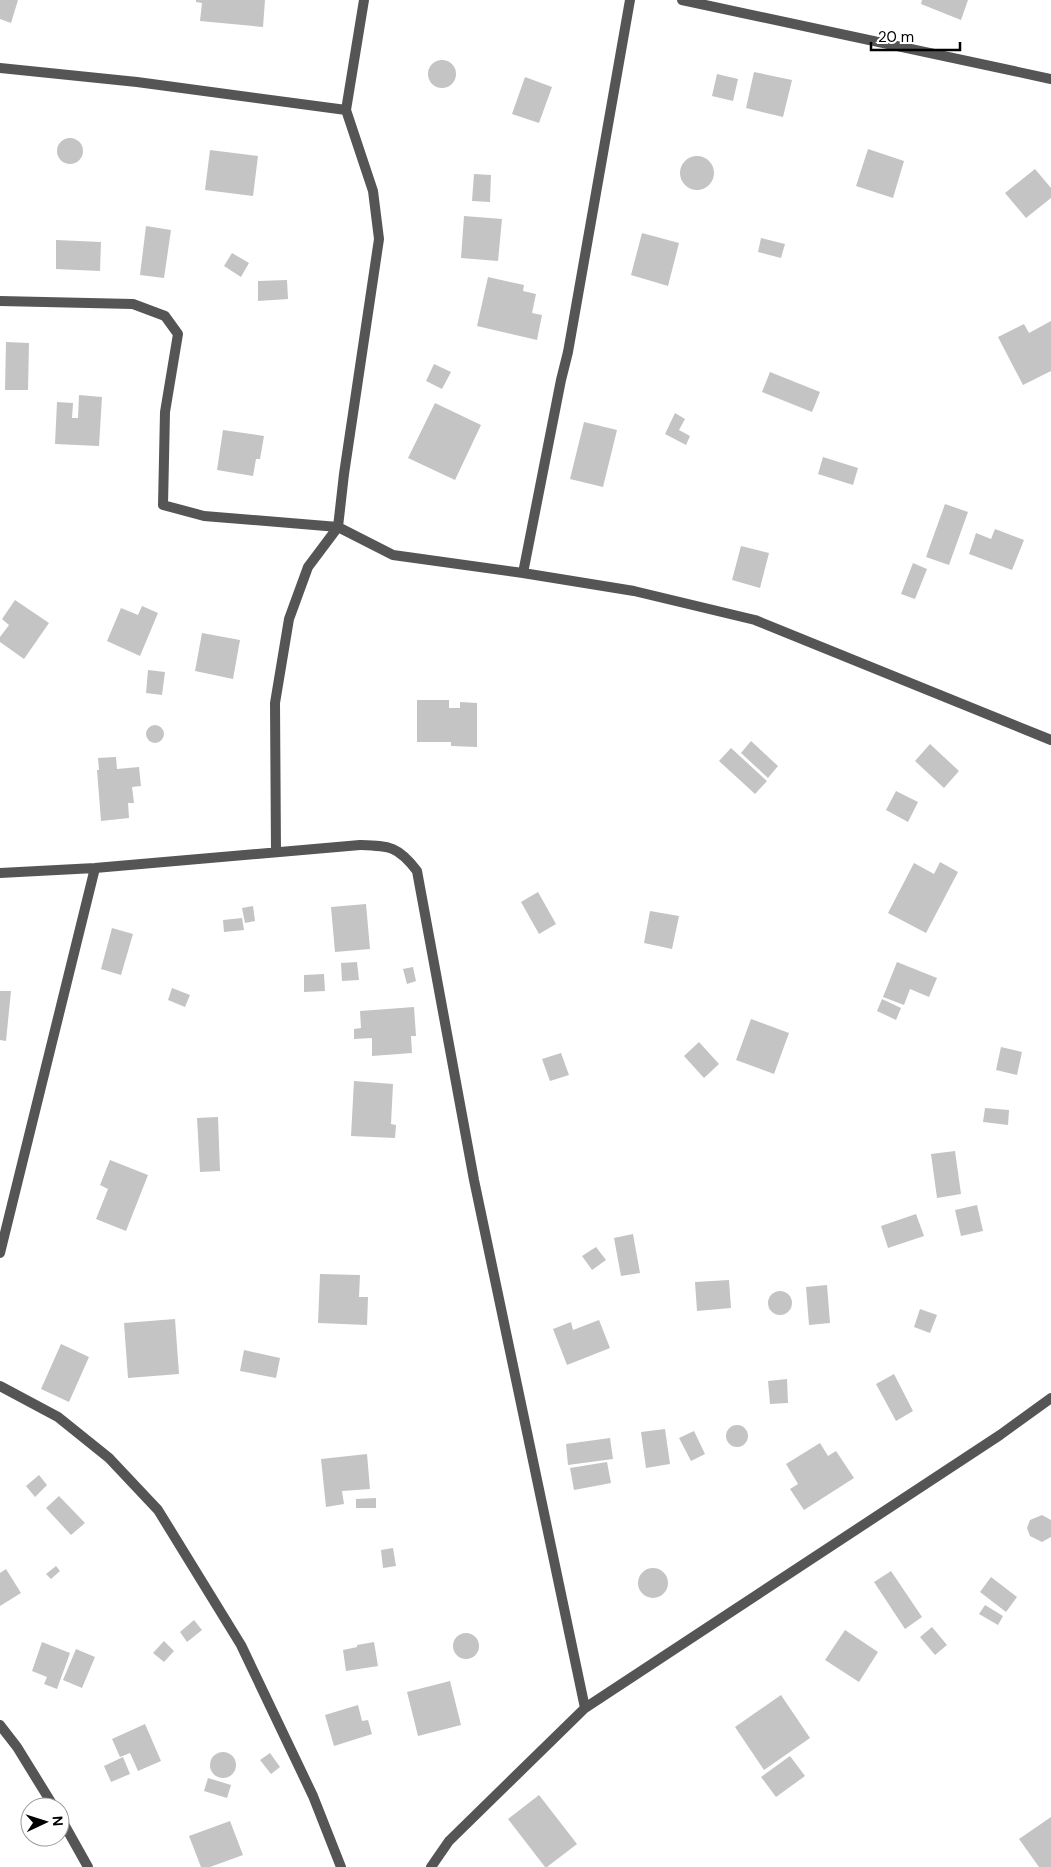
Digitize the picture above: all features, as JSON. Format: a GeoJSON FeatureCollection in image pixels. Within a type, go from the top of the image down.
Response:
{"type":"FeatureCollection","features":[{"type":"Feature","properties":{"kind":"street"},"geometry":{"type":"LineString","coordinates":[[276,852],[275,703],[289,619],[308,566],[338,527],[345,464],[379,239],[373,191],[346,110],[364,0]]}},
{"type":"Feature","properties":{"kind":"street"},"geometry":{"type":"LineString","coordinates":[[523,573],[568,352],[630,0]]}},
{"type":"Feature","properties":{"kind":"street"},"geometry":{"type":"LineString","coordinates":[[682,0],[1051,79]]}},
{"type":"Feature","properties":{"kind":"street"},"geometry":{"type":"LineString","coordinates":[[0,68],[137,82],[346,110]]}},
{"type":"Feature","properties":{"kind":"street"},"geometry":{"type":"LineString","coordinates":[[0,301],[133,304],[165,316],[178,334],[165,412],[163,505],[204,516],[338,527],[393,555],[634,591],[756,620],[1051,740]]}},
{"type":"Feature","properties":{"kind":"street"},"geometry":{"type":"LineString","coordinates":[[0,874],[95,868],[360,845],[384,846],[405,855],[416,871],[474,1180],[585,1708]]}},
{"type":"Feature","properties":{"kind":"street"},"geometry":{"type":"LineString","coordinates":[[0,1253],[95,868]]}},
{"type":"Feature","properties":{"kind":"street"},"geometry":{"type":"LineString","coordinates":[[0,1386],[58,1417],[109,1458],[158,1510],[241,1645],[313,1796],[341,1867]]}},
{"type":"Feature","properties":{"kind":"street"},"geometry":{"type":"LineString","coordinates":[[431,1867],[449,1841],[585,1708],[1000,1435],[1051,1398]]}},
{"type":"Feature","properties":{"kind":"street"},"geometry":{"type":"LineString","coordinates":[[0,1725],[17,1747],[48,1797]]}},
{"type":"Feature","properties":{"kind":"street"},"geometry":{"type":"LineString","coordinates":[[70,1835],[88,1867]]}},
{"type":"Feature","properties":{"kind":"building"},"geometry":{"type":"Polygon","coordinates":[[[0,0],[18,0],[11,23],[0,19],[0,0]]]}},
{"type":"Feature","properties":{"kind":"building"},"geometry":{"type":"Polygon","coordinates":[[[196,0],[265,0],[263,27],[200,21],[202,3],[196,2],[196,0]]]}},
{"type":"Feature","properties":{"kind":"building"},"geometry":{"type":"Polygon","coordinates":[[[922,0],[968,0],[961,20],[921,4],[922,0]]]}},
{"type":"Feature","properties":{"kind":"building"},"geometry":{"type":"Polygon","coordinates":[[[442,60],[452,64],[456,74],[452,84],[442,88],[432,84],[428,74],[432,64],[442,60]]]}},
{"type":"Feature","properties":{"kind":"building"},"geometry":{"type":"Polygon","coordinates":[[[754,72],[792,80],[783,117],[746,108],[754,72]]]}},
{"type":"Feature","properties":{"kind":"building"},"geometry":{"type":"Polygon","coordinates":[[[717,74],[738,79],[733,101],[712,96],[717,74]]]}},
{"type":"Feature","properties":{"kind":"building"},"geometry":{"type":"Polygon","coordinates":[[[525,77],[552,87],[539,123],[512,114],[525,77]]]}},
{"type":"Feature","properties":{"kind":"building"},"geometry":{"type":"Polygon","coordinates":[[[70,138],[79,142],[83,151],[79,160],[70,164],[61,160],[57,151],[61,142],[70,138]]]}},
{"type":"Feature","properties":{"kind":"building"},"geometry":{"type":"Polygon","coordinates":[[[868,149],[904,161],[893,198],[856,186],[868,149]]]}},
{"type":"Feature","properties":{"kind":"building"},"geometry":{"type":"Polygon","coordinates":[[[210,150],[258,156],[253,196],[205,190],[210,150]]]}},
{"type":"Feature","properties":{"kind":"building"},"geometry":{"type":"Polygon","coordinates":[[[697,156],[709,161],[714,173],[709,185],[697,190],[685,185],[680,173],[685,161],[697,156]]]}},
{"type":"Feature","properties":{"kind":"building"},"geometry":{"type":"Polygon","coordinates":[[[1035,169],[1051,188],[1051,198],[1026,218],[1005,193],[1035,169]]]}},
{"type":"Feature","properties":{"kind":"building"},"geometry":{"type":"Polygon","coordinates":[[[474,174],[491,175],[490,202],[472,201],[474,174]]]}},
{"type":"Feature","properties":{"kind":"building"},"geometry":{"type":"Polygon","coordinates":[[[464,216],[502,219],[498,261],[461,258],[464,216]]]}},
{"type":"Feature","properties":{"kind":"building"},"geometry":{"type":"Polygon","coordinates":[[[146,226],[171,230],[164,278],[140,275],[146,226]]]}},
{"type":"Feature","properties":{"kind":"building"},"geometry":{"type":"Polygon","coordinates":[[[642,233],[679,243],[668,286],[631,275],[642,233]]]}},
{"type":"Feature","properties":{"kind":"building"},"geometry":{"type":"Polygon","coordinates":[[[761,238],[785,244],[781,258],[758,252],[761,238]]]}},
{"type":"Feature","properties":{"kind":"building"},"geometry":{"type":"Polygon","coordinates":[[[56,240],[101,242],[100,271],[56,269],[56,240]]]}},
{"type":"Feature","properties":{"kind":"building"},"geometry":{"type":"Polygon","coordinates":[[[232,253],[249,263],[241,277],[224,266],[232,253]]]}},
{"type":"Feature","properties":{"kind":"building"},"geometry":{"type":"Polygon","coordinates":[[[488,277],[524,285],[523,291],[536,294],[532,313],[542,315],[537,340],[477,326],[488,277]]]}},
{"type":"Feature","properties":{"kind":"building"},"geometry":{"type":"Polygon","coordinates":[[[287,280],[288,299],[258,301],[258,281],[287,280]]]}},
{"type":"Feature","properties":{"kind":"building"},"geometry":{"type":"Polygon","coordinates":[[[1051,321],[1051,371],[1023,385],[998,337],[1024,324],[1029,333],[1051,321]]]}},
{"type":"Feature","properties":{"kind":"building"},"geometry":{"type":"Polygon","coordinates":[[[6,342],[29,343],[28,390],[5,390],[6,342]]]}},
{"type":"Feature","properties":{"kind":"building"},"geometry":{"type":"Polygon","coordinates":[[[434,364],[451,372],[442,389],[426,381],[434,364]]]}},
{"type":"Feature","properties":{"kind":"building"},"geometry":{"type":"Polygon","coordinates":[[[770,372],[820,392],[812,412],[762,392],[770,372]]]}},
{"type":"Feature","properties":{"kind":"building"},"geometry":{"type":"Polygon","coordinates":[[[79,395],[102,397],[99,446],[55,444],[57,402],[73,403],[72,418],[78,418],[79,395]]]}},
{"type":"Feature","properties":{"kind":"building"},"geometry":{"type":"Polygon","coordinates":[[[435,403],[481,425],[455,480],[408,458],[435,403]]]}},
{"type":"Feature","properties":{"kind":"building"},"geometry":{"type":"Polygon","coordinates":[[[675,413],[685,419],[679,430],[690,436],[686,445],[665,434],[675,413]]]}},
{"type":"Feature","properties":{"kind":"building"},"geometry":{"type":"Polygon","coordinates":[[[584,422],[617,430],[603,487],[570,479],[584,422]]]}},
{"type":"Feature","properties":{"kind":"building"},"geometry":{"type":"Polygon","coordinates":[[[223,430],[264,436],[260,459],[256,459],[253,476],[217,470],[223,430]]]}},
{"type":"Feature","properties":{"kind":"building"},"geometry":{"type":"Polygon","coordinates":[[[823,457],[858,468],[853,485],[818,474],[823,457]]]}},
{"type":"Feature","properties":{"kind":"building"},"geometry":{"type":"Polygon","coordinates":[[[945,504],[968,512],[949,565],[926,557],[945,504]]]}},
{"type":"Feature","properties":{"kind":"building"},"geometry":{"type":"Polygon","coordinates":[[[995,529],[1024,540],[1012,570],[969,554],[976,533],[991,539],[995,529]]]}},
{"type":"Feature","properties":{"kind":"building"},"geometry":{"type":"Polygon","coordinates":[[[741,546],[769,553],[760,588],[732,580],[741,546]]]}},
{"type":"Feature","properties":{"kind":"building"},"geometry":{"type":"Polygon","coordinates":[[[913,563],[927,569],[915,599],[901,594],[913,563]]]}},
{"type":"Feature","properties":{"kind":"building"},"geometry":{"type":"Polygon","coordinates":[[[15,600],[49,623],[24,659],[0,642],[0,637],[9,625],[2,619],[15,600]]]}},
{"type":"Feature","properties":{"kind":"building"},"geometry":{"type":"Polygon","coordinates":[[[142,606],[158,613],[140,656],[107,641],[121,608],[138,615],[142,606]]]}},
{"type":"Feature","properties":{"kind":"building"},"geometry":{"type":"Polygon","coordinates":[[[202,633],[240,640],[233,679],[195,671],[202,633]]]}},
{"type":"Feature","properties":{"kind":"building"},"geometry":{"type":"Polygon","coordinates":[[[148,670],[165,672],[162,695],[146,693],[148,670]]]}},
{"type":"Feature","properties":{"kind":"building"},"geometry":{"type":"Polygon","coordinates":[[[417,700],[449,700],[449,708],[460,708],[460,702],[477,703],[477,747],[451,746],[451,742],[417,742],[417,700]]]}},
{"type":"Feature","properties":{"kind":"building"},"geometry":{"type":"Polygon","coordinates":[[[155,725],[163,730],[164,734],[159,742],[155,743],[147,738],[146,734],[151,726],[155,725]]]}},
{"type":"Feature","properties":{"kind":"building"},"geometry":{"type":"Polygon","coordinates":[[[751,741],[778,766],[768,778],[741,753],[751,741]]]}},
{"type":"Feature","properties":{"kind":"building"},"geometry":{"type":"Polygon","coordinates":[[[930,744],[959,771],[944,788],[915,761],[930,744]]]}},
{"type":"Feature","properties":{"kind":"building"},"geometry":{"type":"Polygon","coordinates":[[[731,748],[767,781],[755,794],[719,761],[731,748]]]}},
{"type":"Feature","properties":{"kind":"building"},"geometry":{"type":"Polygon","coordinates":[[[116,757],[117,769],[139,767],[141,786],[132,787],[134,803],[128,803],[129,818],[101,821],[97,770],[99,770],[98,758],[116,757]]]}},
{"type":"Feature","properties":{"kind":"building"},"geometry":{"type":"Polygon","coordinates":[[[896,791],[918,802],[908,822],[886,810],[896,791]]]}},
{"type":"Feature","properties":{"kind":"building"},"geometry":{"type":"Polygon","coordinates":[[[940,862],[958,872],[926,933],[888,913],[914,863],[934,874],[940,862]]]}},
{"type":"Feature","properties":{"kind":"building"},"geometry":{"type":"Polygon","coordinates":[[[538,892],[556,924],[539,934],[521,902],[538,892]]]}},
{"type":"Feature","properties":{"kind":"building"},"geometry":{"type":"Polygon","coordinates":[[[366,904],[370,949],[335,952],[331,907],[366,904]]]}},
{"type":"Feature","properties":{"kind":"building"},"geometry":{"type":"Polygon","coordinates":[[[253,906],[255,921],[245,923],[242,908],[253,906]]]}},
{"type":"Feature","properties":{"kind":"building"},"geometry":{"type":"Polygon","coordinates":[[[650,911],[679,916],[672,949],[644,943],[650,911]]]}},
{"type":"Feature","properties":{"kind":"building"},"geometry":{"type":"Polygon","coordinates":[[[242,918],[244,930],[224,932],[223,920],[242,918]]]}},
{"type":"Feature","properties":{"kind":"building"},"geometry":{"type":"Polygon","coordinates":[[[112,928],[133,934],[121,975],[101,969],[112,928]]]}},
{"type":"Feature","properties":{"kind":"building"},"geometry":{"type":"Polygon","coordinates":[[[357,962],[359,980],[342,981],[341,963],[357,962]]]}},
{"type":"Feature","properties":{"kind":"building"},"geometry":{"type":"Polygon","coordinates":[[[897,962],[937,978],[929,997],[910,989],[904,1005],[883,997],[897,962]]]}},
{"type":"Feature","properties":{"kind":"building"},"geometry":{"type":"Polygon","coordinates":[[[413,967],[416,981],[407,984],[403,969],[413,967]]]}},
{"type":"Feature","properties":{"kind":"building"},"geometry":{"type":"Polygon","coordinates":[[[324,974],[325,991],[304,992],[304,975],[324,974]]]}},
{"type":"Feature","properties":{"kind":"building"},"geometry":{"type":"Polygon","coordinates":[[[172,988],[190,995],[185,1007],[168,1000],[172,988]]]}},
{"type":"Feature","properties":{"kind":"building"},"geometry":{"type":"Polygon","coordinates":[[[0,991],[11,991],[6,1041],[0,1040],[0,991]]]}},
{"type":"Feature","properties":{"kind":"building"},"geometry":{"type":"Polygon","coordinates":[[[882,999],[901,1008],[896,1020],[877,1011],[882,999]]]}},
{"type":"Feature","properties":{"kind":"building"},"geometry":{"type":"Polygon","coordinates":[[[414,1007],[416,1036],[411,1036],[412,1053],[372,1056],[372,1038],[354,1039],[354,1029],[361,1028],[360,1011],[414,1007]]]}},
{"type":"Feature","properties":{"kind":"building"},"geometry":{"type":"Polygon","coordinates":[[[751,1019],[789,1033],[774,1074],[736,1060],[751,1019]]]}},
{"type":"Feature","properties":{"kind":"building"},"geometry":{"type":"Polygon","coordinates":[[[699,1042],[719,1064],[704,1078],[684,1056],[699,1042]]]}},
{"type":"Feature","properties":{"kind":"building"},"geometry":{"type":"Polygon","coordinates":[[[1001,1047],[1022,1052],[1017,1075],[996,1070],[1001,1047]]]}},
{"type":"Feature","properties":{"kind":"building"},"geometry":{"type":"Polygon","coordinates":[[[561,1053],[569,1075],[550,1081],[542,1059],[561,1053]]]}},
{"type":"Feature","properties":{"kind":"building"},"geometry":{"type":"Polygon","coordinates":[[[354,1081],[393,1084],[391,1124],[396,1125],[395,1138],[351,1136],[354,1081]]]}},
{"type":"Feature","properties":{"kind":"building"},"geometry":{"type":"Polygon","coordinates":[[[985,1108],[1009,1110],[1008,1125],[983,1122],[985,1108]]]}},
{"type":"Feature","properties":{"kind":"building"},"geometry":{"type":"Polygon","coordinates":[[[218,1117],[220,1171],[200,1172],[197,1118],[218,1117]]]}},
{"type":"Feature","properties":{"kind":"building"},"geometry":{"type":"Polygon","coordinates":[[[955,1151],[961,1194],[937,1198],[931,1154],[955,1151]]]}},
{"type":"Feature","properties":{"kind":"building"},"geometry":{"type":"Polygon","coordinates":[[[110,1160],[148,1175],[126,1231],[96,1219],[108,1189],[100,1185],[110,1160]]]}},
{"type":"Feature","properties":{"kind":"building"},"geometry":{"type":"Polygon","coordinates":[[[977,1205],[983,1231],[961,1236],[955,1210],[977,1205]]]}},
{"type":"Feature","properties":{"kind":"building"},"geometry":{"type":"Polygon","coordinates":[[[916,1214],[924,1236],[888,1248],[881,1226],[916,1214]]]}},
{"type":"Feature","properties":{"kind":"building"},"geometry":{"type":"Polygon","coordinates":[[[633,1234],[640,1273],[621,1276],[614,1238],[633,1234]]]}},
{"type":"Feature","properties":{"kind":"building"},"geometry":{"type":"Polygon","coordinates":[[[596,1247],[606,1260],[592,1270],[582,1256],[596,1247]]]}},
{"type":"Feature","properties":{"kind":"building"},"geometry":{"type":"Polygon","coordinates":[[[320,1274],[360,1275],[359,1297],[368,1297],[367,1325],[318,1323],[320,1274]]]}},
{"type":"Feature","properties":{"kind":"building"},"geometry":{"type":"Polygon","coordinates":[[[729,1280],[731,1308],[697,1311],[695,1282],[729,1280]]]}},
{"type":"Feature","properties":{"kind":"building"},"geometry":{"type":"Polygon","coordinates":[[[827,1285],[830,1323],[809,1325],[806,1287],[827,1285]]]}},
{"type":"Feature","properties":{"kind":"building"},"geometry":{"type":"Polygon","coordinates":[[[780,1291],[789,1294],[792,1303],[789,1312],[780,1315],[771,1312],[768,1303],[771,1294],[780,1291]]]}},
{"type":"Feature","properties":{"kind":"building"},"geometry":{"type":"Polygon","coordinates":[[[920,1309],[937,1315],[930,1333],[914,1327],[920,1309]]]}},
{"type":"Feature","properties":{"kind":"building"},"geometry":{"type":"Polygon","coordinates":[[[175,1319],[179,1374],[128,1378],[124,1323],[175,1319]]]}},
{"type":"Feature","properties":{"kind":"building"},"geometry":{"type":"Polygon","coordinates":[[[599,1320],[610,1348],[567,1365],[553,1329],[571,1322],[573,1330],[599,1320]]]}},
{"type":"Feature","properties":{"kind":"building"},"geometry":{"type":"Polygon","coordinates":[[[61,1344],[89,1357],[69,1402],[41,1389],[61,1344]]]}},
{"type":"Feature","properties":{"kind":"building"},"geometry":{"type":"Polygon","coordinates":[[[244,1350],[280,1358],[276,1378],[240,1371],[244,1350]]]}},
{"type":"Feature","properties":{"kind":"building"},"geometry":{"type":"Polygon","coordinates":[[[894,1374],[913,1411],[896,1421],[876,1384],[894,1374]]]}},
{"type":"Feature","properties":{"kind":"building"},"geometry":{"type":"Polygon","coordinates":[[[787,1379],[788,1403],[770,1404],[768,1381],[787,1379]]]}},
{"type":"Feature","properties":{"kind":"building"},"geometry":{"type":"Polygon","coordinates":[[[737,1425],[745,1428],[748,1436],[745,1444],[737,1447],[729,1444],[726,1436],[729,1428],[737,1425]]]}},
{"type":"Feature","properties":{"kind":"building"},"geometry":{"type":"Polygon","coordinates":[[[665,1429],[670,1464],[646,1468],[641,1432],[665,1429]]]}},
{"type":"Feature","properties":{"kind":"building"},"geometry":{"type":"Polygon","coordinates":[[[694,1431],[705,1454],[691,1461],[679,1438],[694,1431]]]}},
{"type":"Feature","properties":{"kind":"building"},"geometry":{"type":"Polygon","coordinates":[[[610,1438],[613,1459],[568,1465],[566,1444],[610,1438]]]}},
{"type":"Feature","properties":{"kind":"building"},"geometry":{"type":"Polygon","coordinates":[[[820,1443],[828,1456],[836,1451],[854,1478],[804,1510],[790,1489],[798,1484],[786,1464],[820,1443]]]}},
{"type":"Feature","properties":{"kind":"building"},"geometry":{"type":"Polygon","coordinates":[[[367,1454],[370,1489],[342,1491],[344,1504],[326,1507],[321,1459],[367,1454]]]}},
{"type":"Feature","properties":{"kind":"building"},"geometry":{"type":"Polygon","coordinates":[[[607,1462],[611,1483],[574,1490],[570,1468],[607,1462]]]}},
{"type":"Feature","properties":{"kind":"building"},"geometry":{"type":"Polygon","coordinates":[[[39,1475],[47,1485],[35,1497],[26,1486],[39,1475]]]}},
{"type":"Feature","properties":{"kind":"building"},"geometry":{"type":"Polygon","coordinates":[[[59,1496],[85,1523],[71,1535],[46,1508],[59,1496]]]}},
{"type":"Feature","properties":{"kind":"building"},"geometry":{"type":"Polygon","coordinates":[[[376,1498],[376,1508],[356,1508],[356,1499],[376,1498]]]}},
{"type":"Feature","properties":{"kind":"building"},"geometry":{"type":"Polygon","coordinates":[[[1042,1515],[1051,1520],[1051,1537],[1042,1542],[1030,1536],[1027,1528],[1030,1520],[1042,1515]]]}},
{"type":"Feature","properties":{"kind":"building"},"geometry":{"type":"Polygon","coordinates":[[[393,1548],[396,1566],[383,1568],[381,1550],[393,1548]]]}},
{"type":"Feature","properties":{"kind":"building"},"geometry":{"type":"Polygon","coordinates":[[[56,1566],[60,1571],[51,1579],[46,1574],[56,1566]]]}},
{"type":"Feature","properties":{"kind":"building"},"geometry":{"type":"Polygon","coordinates":[[[653,1568],[664,1572],[668,1583],[664,1594],[653,1598],[642,1594],[638,1583],[642,1572],[653,1568]]]}},
{"type":"Feature","properties":{"kind":"building"},"geometry":{"type":"Polygon","coordinates":[[[6,1569],[21,1593],[0,1606],[0,1573],[6,1569]]]}},
{"type":"Feature","properties":{"kind":"building"},"geometry":{"type":"Polygon","coordinates":[[[891,1571],[922,1617],[905,1629],[874,1582],[891,1571]]]}},
{"type":"Feature","properties":{"kind":"building"},"geometry":{"type":"Polygon","coordinates":[[[991,1577],[1017,1597],[1006,1612],[980,1592],[991,1577]]]}},
{"type":"Feature","properties":{"kind":"building"},"geometry":{"type":"Polygon","coordinates":[[[985,1605],[1003,1616],[998,1625],[979,1614],[985,1605]]]}},
{"type":"Feature","properties":{"kind":"building"},"geometry":{"type":"Polygon","coordinates":[[[194,1620],[202,1630],[187,1642],[180,1632],[194,1620]]]}},
{"type":"Feature","properties":{"kind":"building"},"geometry":{"type":"Polygon","coordinates":[[[932,1627],[947,1645],[935,1655],[920,1637],[932,1627]]]}},
{"type":"Feature","properties":{"kind":"building"},"geometry":{"type":"Polygon","coordinates":[[[845,1630],[878,1652],[859,1682],[825,1660],[845,1630]]]}},
{"type":"Feature","properties":{"kind":"building"},"geometry":{"type":"Polygon","coordinates":[[[466,1633],[475,1637],[479,1646],[475,1655],[466,1659],[457,1655],[453,1646],[457,1637],[466,1633]]]}},
{"type":"Feature","properties":{"kind":"building"},"geometry":{"type":"Polygon","coordinates":[[[164,1641],[174,1651],[164,1662],[153,1653],[164,1641]]]}},
{"type":"Feature","properties":{"kind":"building"},"geometry":{"type":"Polygon","coordinates":[[[42,1642],[70,1653],[57,1689],[44,1684],[47,1677],[32,1671],[42,1642]]]}},
{"type":"Feature","properties":{"kind":"building"},"geometry":{"type":"Polygon","coordinates":[[[374,1642],[378,1666],[346,1671],[343,1650],[374,1642]]]}},
{"type":"Feature","properties":{"kind":"building"},"geometry":{"type":"Polygon","coordinates":[[[76,1649],[95,1657],[82,1688],[63,1680],[76,1649]]]}},
{"type":"Feature","properties":{"kind":"building"},"geometry":{"type":"Polygon","coordinates":[[[450,1681],[461,1725],[418,1736],[407,1692],[450,1681]]]}},
{"type":"Feature","properties":{"kind":"building"},"geometry":{"type":"Polygon","coordinates":[[[781,1695],[810,1738],[764,1770],[735,1727],[781,1695]]]}},
{"type":"Feature","properties":{"kind":"building"},"geometry":{"type":"Polygon","coordinates":[[[358,1705],[362,1721],[368,1720],[372,1734],[334,1746],[325,1715],[358,1705]]]}},
{"type":"Feature","properties":{"kind":"building"},"geometry":{"type":"Polygon","coordinates":[[[145,1724],[161,1761],[138,1771],[130,1753],[120,1757],[112,1739],[145,1724]]]}},
{"type":"Feature","properties":{"kind":"building"},"geometry":{"type":"Polygon","coordinates":[[[223,1752],[233,1755],[236,1765],[233,1775],[223,1778],[213,1775],[210,1765],[213,1755],[223,1752]]]}},
{"type":"Feature","properties":{"kind":"building"},"geometry":{"type":"Polygon","coordinates":[[[270,1753],[280,1767],[271,1774],[260,1760],[270,1753]]]}},
{"type":"Feature","properties":{"kind":"building"},"geometry":{"type":"Polygon","coordinates":[[[790,1756],[805,1776],[776,1797],[761,1777],[790,1756]]]}},
{"type":"Feature","properties":{"kind":"building"},"geometry":{"type":"Polygon","coordinates":[[[123,1757],[130,1774],[111,1782],[104,1766],[123,1757]]]}},
{"type":"Feature","properties":{"kind":"building"},"geometry":{"type":"Polygon","coordinates":[[[208,1778],[231,1785],[227,1798],[204,1791],[208,1778]]]}},
{"type":"Feature","properties":{"kind":"building"},"geometry":{"type":"Polygon","coordinates":[[[539,1795],[577,1844],[547,1867],[545,1867],[508,1819],[539,1795]]]}},
{"type":"Feature","properties":{"kind":"building"},"geometry":{"type":"Polygon","coordinates":[[[1051,1817],[1051,1867],[1039,1867],[1019,1839],[1051,1817]]]}},
{"type":"Feature","properties":{"kind":"building"},"geometry":{"type":"Polygon","coordinates":[[[230,1821],[243,1855],[210,1867],[201,1867],[189,1836],[230,1821]]]}}]}
